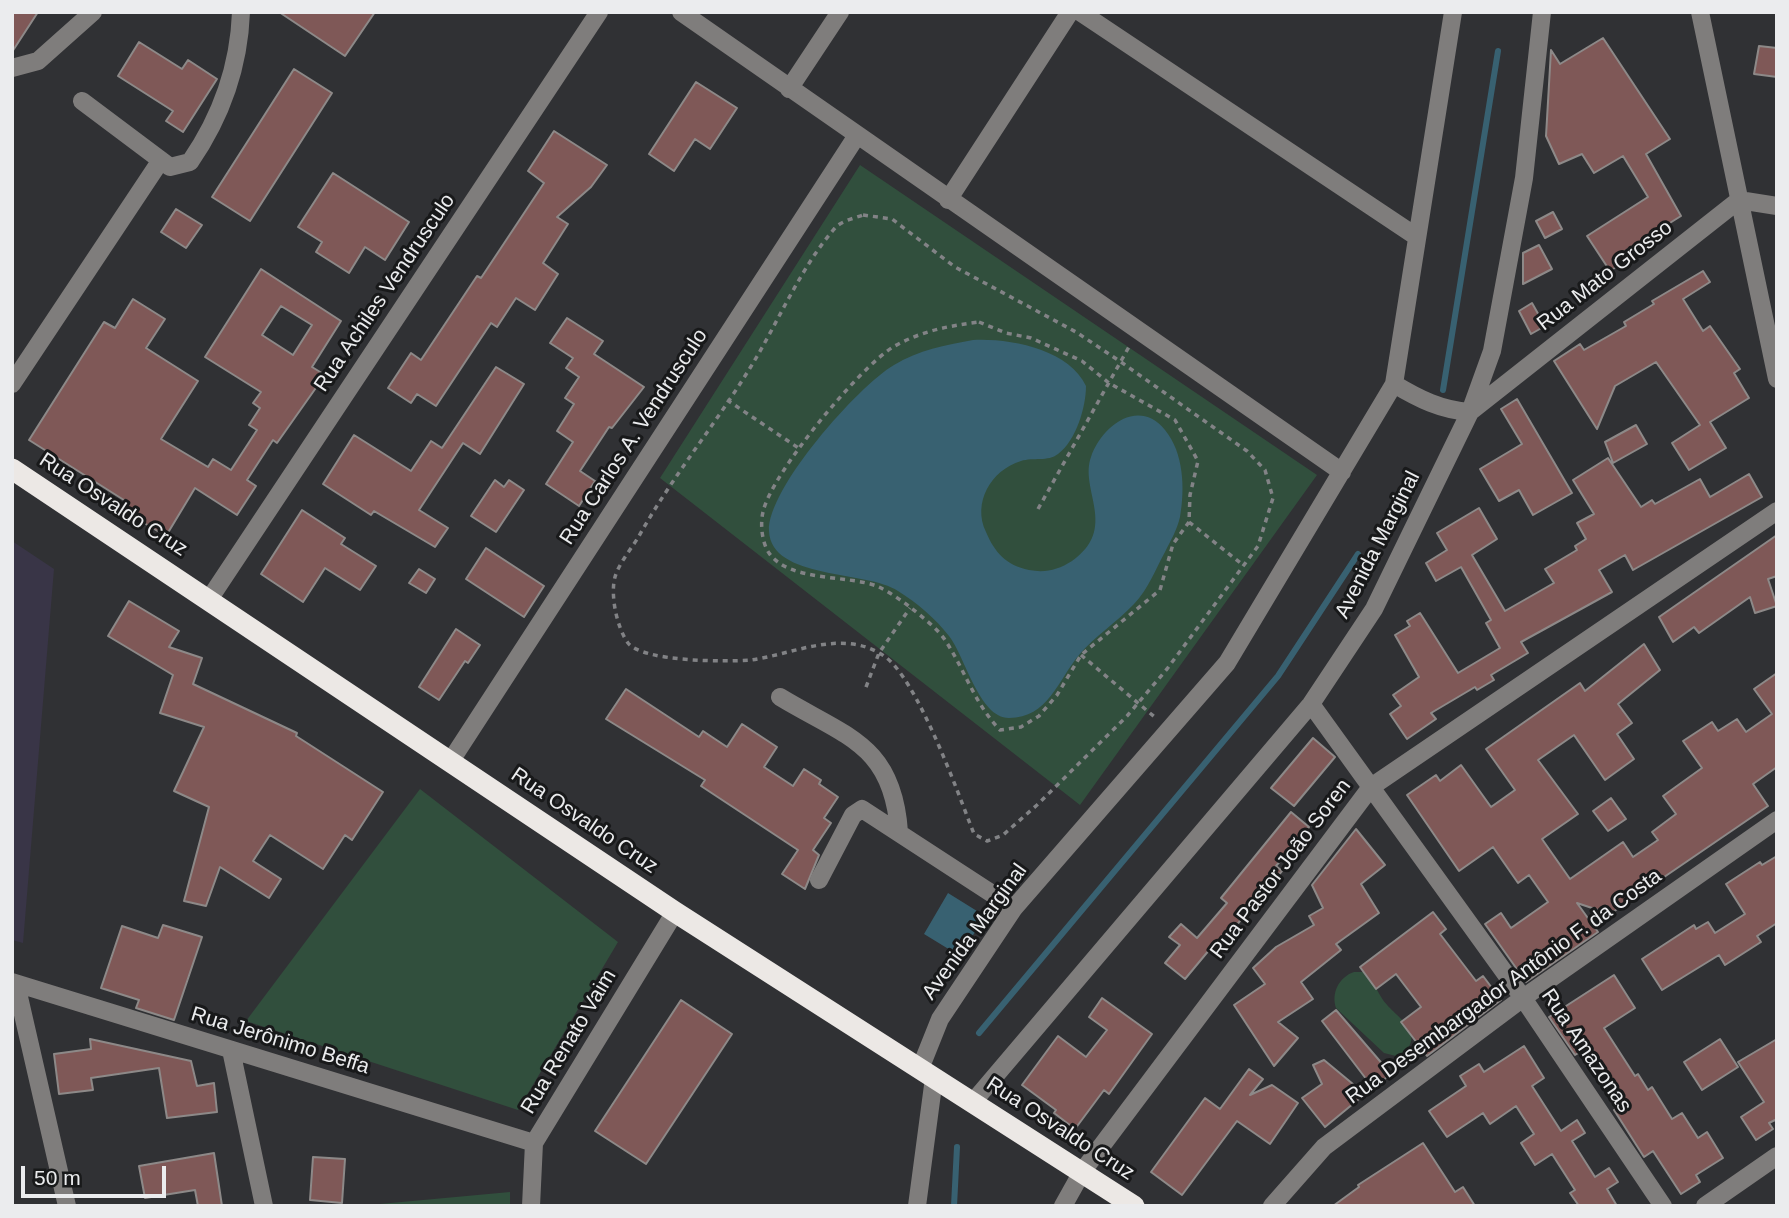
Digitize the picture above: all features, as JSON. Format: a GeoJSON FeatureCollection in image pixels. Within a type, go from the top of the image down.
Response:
{"type":"FeatureCollection","features":[{"type":"Feature","properties":{"kind":"highway","name":"Rua Osvaldo Cruz"},"geometry":{"type":"LineString","coordinates":[[12,469],[209,598],[675,912],[1135,1206]]}},
{"type":"Feature","properties":{"kind":"street"},"geometry":{"type":"LineString","coordinates":[[12,68],[38,61],[93,12]]}},
{"type":"Feature","properties":{"kind":"street"},"geometry":{"type":"LineString","coordinates":[[82,101],[170,167],[190,162],[208,135],[229,88],[241,12]]}},
{"type":"Feature","properties":{"kind":"street","name":"Rua Achiles Vendrusculo"},"geometry":{"type":"LineString","coordinates":[[209,598],[599,12]]}},
{"type":"Feature","properties":{"kind":"street"},"geometry":{"type":"LineString","coordinates":[[681,12],[856,137],[1342,472]]}},
{"type":"Feature","properties":{"kind":"street"},"geometry":{"type":"LineString","coordinates":[[789,89],[840,12]]}},
{"type":"Feature","properties":{"kind":"street"},"geometry":{"type":"LineString","coordinates":[[948,200],[1070,12]]}},
{"type":"Feature","properties":{"kind":"street"},"geometry":{"type":"LineString","coordinates":[[1080,12],[1417,236]]}},
{"type":"Feature","properties":{"kind":"street","name":"Avenida Marginal"},"geometry":{"type":"LineString","coordinates":[[927,1073],[940,1019],[1014,908],[1227,663],[1394,384],[1453,12]]}},
{"type":"Feature","properties":{"kind":"street","name":"Avenida Marginal"},"geometry":{"type":"LineString","coordinates":[[973,1102],[1311,704],[1374,609],[1470,412],[1492,351],[1524,178],[1542,12]]}},
{"type":"Feature","properties":{"kind":"street"},"geometry":{"type":"LineString","coordinates":[[1700,12],[1777,379]]}},
{"type":"Feature","properties":{"kind":"street","name":"Rua Carlos A. Vendrusculo"},"geometry":{"type":"LineString","coordinates":[[450,762],[856,137]]}},
{"type":"Feature","properties":{"kind":"street"},"geometry":{"type":"LineString","coordinates":[[12,384],[161,160]]}},
{"type":"Feature","properties":{"kind":"street"},"geometry":{"type":"LineString","coordinates":[[1739,200],[1777,206]]}},
{"type":"Feature","properties":{"kind":"street","name":"Rua Mato Grosso"},"geometry":{"type":"LineString","coordinates":[[1470,412],[1739,200]]}},
{"type":"Feature","properties":{"kind":"street"},"geometry":{"type":"LineString","coordinates":[[1394,384],[1422,401],[1449,411],[1470,412]]}},
{"type":"Feature","properties":{"kind":"street","name":"Rua Pastor João Soren"},"geometry":{"type":"LineString","coordinates":[[1063,1206],[1082,1172],[1371,787],[1777,511]]}},
{"type":"Feature","properties":{"kind":"street"},"geometry":{"type":"LineString","coordinates":[[779,697],[871,752],[878,759],[897,807],[899,832]]}},
{"type":"Feature","properties":{"kind":"street","name":"Rua Amazonas"},"geometry":{"type":"LineString","coordinates":[[1311,704],[1523,998],[1663,1206]]}},
{"type":"Feature","properties":{"kind":"street"},"geometry":{"type":"LineString","coordinates":[[819,880],[857,811],[868,811],[1014,908]]}},
{"type":"Feature","properties":{"kind":"street","name":"Rua Desembargador Antônio F. da Costa"},"geometry":{"type":"LineString","coordinates":[[1272,1206],[1324,1147],[1523,998],[1777,820]]}},
{"type":"Feature","properties":{"kind":"street","name":"Rua Renato Vaim"},"geometry":{"type":"LineString","coordinates":[[531,1206],[534,1143],[675,912]]}},
{"type":"Feature","properties":{"kind":"street"},"geometry":{"type":"LineString","coordinates":[[14,983],[67,1206]]}},
{"type":"Feature","properties":{"kind":"street","name":"Rua Jerônimo Beffa"},"geometry":{"type":"LineString","coordinates":[[14,983],[534,1143]]}},
{"type":"Feature","properties":{"kind":"street"},"geometry":{"type":"LineString","coordinates":[[230,1050],[264,1206]]}},
{"type":"Feature","properties":{"kind":"street"},"geometry":{"type":"LineString","coordinates":[[917,1206],[927,1073]]}},
{"type":"Feature","properties":{"kind":"street"},"geometry":{"type":"LineString","coordinates":[[1705,1206],[1777,1156]]}},
{"type":"Feature","properties":{"kind":"path"},"geometry":{"type":"LineString","coordinates":[[863,215],[892,219],[955,267],[1076,332],[1247,451],[1265,470],[1273,498],[1258,546],[1167,669],[1137,704],[1037,805],[1003,835],[987,841],[974,834],[943,759],[901,673],[879,653],[857,644],[815,645],[751,660],[690,660],[638,652],[627,642],[614,602],[615,576],[662,496],[727,400],[837,226],[863,215]]}},
{"type":"Feature","properties":{"kind":"path"},"geometry":{"type":"LineString","coordinates":[[979,322],[1006,333],[1031,338],[1082,361],[1109,383],[1175,420],[1198,461],[1190,495],[1189,522],[1173,544],[1160,590],[1081,655],[1057,695],[1039,716],[1021,727],[1000,730],[983,713],[944,638],[910,607],[878,587],[785,567],[770,555],[763,541],[763,512],[779,479],[800,449],[846,388],[870,363],[918,335],[947,326],[979,322]]}},
{"type":"Feature","properties":{"kind":"path"},"geometry":{"type":"LineString","coordinates":[[1038,509],[1138,331]]}},
{"type":"Feature","properties":{"kind":"path"},"geometry":{"type":"LineString","coordinates":[[727,400],[800,449]]}},
{"type":"Feature","properties":{"kind":"path"},"geometry":{"type":"LineString","coordinates":[[1189,522],[1242,565]]}},
{"type":"Feature","properties":{"kind":"path"},"geometry":{"type":"LineString","coordinates":[[866,687],[879,653],[910,607]]}},
{"type":"Feature","properties":{"kind":"path"},"geometry":{"type":"LineString","coordinates":[[1081,655],[1137,704],[1171,728]]}},
{"type":"Feature","properties":{"kind":"shaded area"},"geometry":{"type":"Polygon","coordinates":[[[12,541],[54,569],[23,943],[12,940],[12,541]]]}},
{"type":"Feature","properties":{"kind":"green space"},"geometry":{"type":"Polygon","coordinates":[[[860,165],[1317,475],[1080,805],[660,478],[860,165]]]}},
{"type":"Feature","properties":{"kind":"green space"},"geometry":{"type":"Polygon","coordinates":[[[420,789],[618,942],[518,1110],[246,1021],[420,789]]]}},
{"type":"Feature","properties":{"kind":"green space"},"geometry":{"type":"Polygon","coordinates":[[[1354,972],[1366,972],[1383,1000],[1411,1033],[1408,1048],[1400,1057],[1384,1053],[1336,1008],[1335,997],[1340,982],[1354,972]]]}},
{"type":"Feature","properties":{"kind":"green space"},"geometry":{"type":"Polygon","coordinates":[[[510,1192],[510,1206],[358,1206],[510,1192]]]}},
{"type":"Feature","properties":{"kind":"water"},"geometry":{"type":"Polygon","coordinates":[[[973,340],[1003,341],[1037,348],[1066,363],[1078,373],[1086,386],[1079,423],[1064,448],[1050,458],[1026,460],[1010,465],[987,489],[981,510],[982,521],[993,546],[1008,561],[1029,570],[1051,570],[1072,561],[1086,548],[1096,522],[1089,470],[1091,457],[1103,435],[1122,420],[1143,416],[1154,420],[1171,439],[1182,472],[1179,522],[1144,592],[1079,655],[1043,705],[1033,712],[1009,718],[998,715],[989,708],[949,636],[919,606],[884,584],[823,572],[786,558],[774,547],[769,531],[772,513],[798,466],[838,416],[878,376],[913,355],[973,340]]]}},
{"type":"Feature","properties":{"kind":"water"},"geometry":{"type":"Polygon","coordinates":[[[948,893],[985,916],[960,956],[924,934],[948,893]]]}},
{"type":"Feature","properties":{"kind":"building"},"geometry":{"type":"Polygon","coordinates":[[[12,12],[38,12],[12,52],[12,12]]]}},
{"type":"Feature","properties":{"kind":"building"},"geometry":{"type":"Polygon","coordinates":[[[279,12],[375,12],[345,56],[279,12]]]}},
{"type":"Feature","properties":{"kind":"building"},"geometry":{"type":"Polygon","coordinates":[[[1603,38],[1670,139],[1646,154],[1681,216],[1625,251],[1630,258],[1610,271],[1587,236],[1648,197],[1623,156],[1594,173],[1582,154],[1559,164],[1546,136],[1551,50],[1560,64],[1603,38]]]}},
{"type":"Feature","properties":{"kind":"building"},"geometry":{"type":"Polygon","coordinates":[[[139,42],[182,69],[188,60],[217,79],[183,132],[166,121],[173,111],[118,76],[139,42]]]}},
{"type":"Feature","properties":{"kind":"building"},"geometry":{"type":"Polygon","coordinates":[[[1759,46],[1777,48],[1777,77],[1754,74],[1759,46]]]}},
{"type":"Feature","properties":{"kind":"building"},"geometry":{"type":"Polygon","coordinates":[[[294,69],[332,93],[250,221],[212,197],[294,69]]]}},
{"type":"Feature","properties":{"kind":"building"},"geometry":{"type":"Polygon","coordinates":[[[696,82],[737,108],[710,149],[695,139],[674,171],[649,154],[696,82]]]}},
{"type":"Feature","properties":{"kind":"building"},"geometry":{"type":"Polygon","coordinates":[[[554,131],[607,165],[591,187],[557,217],[568,224],[543,263],[558,274],[535,310],[516,298],[497,327],[491,323],[436,406],[417,394],[411,403],[388,388],[411,353],[421,360],[477,276],[481,278],[544,183],[528,171],[554,131]]]}},
{"type":"Feature","properties":{"kind":"building"},"geometry":{"type":"Polygon","coordinates":[[[333,173],[409,222],[385,260],[365,247],[349,273],[316,252],[322,242],[298,227],[333,173]]]}},
{"type":"Feature","properties":{"kind":"building"},"geometry":{"type":"Polygon","coordinates":[[[176,209],[202,225],[186,248],[161,232],[176,209]]]}},
{"type":"Feature","properties":{"kind":"building"},"geometry":{"type":"Polygon","coordinates":[[[1553,212],[1562,229],[1545,238],[1536,221],[1553,212]]]}},
{"type":"Feature","properties":{"kind":"building"},"geometry":{"type":"Polygon","coordinates":[[[1539,245],[1552,269],[1523,284],[1523,253],[1539,245]]]}},
{"type":"Feature","properties":{"kind":"building"},"geometry":{"type":"Polygon","coordinates":[[[261,269],[341,321],[312,367],[325,375],[277,443],[273,440],[247,480],[256,486],[237,515],[195,488],[166,536],[122,510],[127,502],[29,440],[104,322],[115,328],[133,299],[165,319],[146,348],[198,381],[161,439],[208,467],[213,459],[231,470],[257,430],[249,425],[260,408],[253,403],[261,392],[205,357],[261,269]],[[281,306],[262,335],[293,355],[312,325],[281,306]]]}},
{"type":"Feature","properties":{"kind":"building"},"geometry":{"type":"Polygon","coordinates":[[[1703,271],[1710,282],[1683,299],[1703,331],[1710,326],[1740,369],[1734,373],[1749,398],[1710,422],[1726,448],[1689,470],[1672,443],[1700,425],[1656,362],[1615,386],[1597,429],[1554,361],[1580,344],[1584,350],[1626,326],[1624,322],[1654,304],[1652,301],[1703,271]]]}},
{"type":"Feature","properties":{"kind":"building"},"geometry":{"type":"Polygon","coordinates":[[[1532,303],[1545,326],[1531,334],[1519,311],[1532,303]]]}},
{"type":"Feature","properties":{"kind":"building"},"geometry":{"type":"Polygon","coordinates":[[[567,318],[603,341],[594,354],[644,387],[612,428],[609,427],[580,471],[595,481],[579,506],[546,484],[573,442],[557,431],[574,404],[565,398],[579,377],[566,368],[573,358],[550,343],[567,318]]]}},
{"type":"Feature","properties":{"kind":"building"},"geometry":{"type":"Polygon","coordinates":[[[496,367],[524,384],[480,454],[463,443],[419,510],[448,528],[435,547],[374,511],[371,515],[323,484],[354,435],[411,471],[431,441],[442,448],[496,367]]]}},
{"type":"Feature","properties":{"kind":"building"},"geometry":{"type":"Polygon","coordinates":[[[1517,399],[1572,493],[1533,515],[1519,490],[1499,501],[1480,469],[1522,444],[1501,409],[1517,399]]]}},
{"type":"Feature","properties":{"kind":"building"},"geometry":{"type":"Polygon","coordinates":[[[1636,425],[1647,444],[1613,463],[1605,442],[1636,425]]]}},
{"type":"Feature","properties":{"kind":"building"},"geometry":{"type":"Polygon","coordinates":[[[1608,458],[1641,507],[1652,500],[1655,504],[1700,479],[1710,497],[1749,474],[1762,497],[1633,570],[1625,555],[1599,570],[1612,592],[1521,642],[1528,653],[1491,675],[1494,680],[1477,690],[1475,687],[1431,713],[1436,719],[1407,739],[1390,714],[1401,706],[1393,695],[1419,677],[1395,635],[1410,626],[1407,621],[1420,613],[1458,673],[1500,648],[1486,623],[1491,620],[1461,567],[1436,581],[1426,563],[1447,550],[1437,533],[1479,508],[1497,539],[1472,555],[1505,611],[1554,583],[1545,569],[1577,550],[1575,546],[1586,539],[1577,523],[1594,514],[1573,480],[1608,458]]]}},
{"type":"Feature","properties":{"kind":"building"},"geometry":{"type":"Polygon","coordinates":[[[495,480],[504,487],[509,480],[524,490],[496,532],[471,516],[495,480]]]}},
{"type":"Feature","properties":{"kind":"building"},"geometry":{"type":"Polygon","coordinates":[[[302,510],[345,538],[341,544],[376,566],[360,590],[325,568],[303,602],[261,574],[302,510]]]}},
{"type":"Feature","properties":{"kind":"building"},"geometry":{"type":"Polygon","coordinates":[[[1777,535],[1777,576],[1768,579],[1777,606],[1755,613],[1750,597],[1699,633],[1694,627],[1673,642],[1659,617],[1777,535]]]}},
{"type":"Feature","properties":{"kind":"building"},"geometry":{"type":"Polygon","coordinates":[[[486,548],[544,586],[524,617],[466,579],[486,548]]]}},
{"type":"Feature","properties":{"kind":"building"},"geometry":{"type":"Polygon","coordinates":[[[419,569],[435,579],[426,593],[409,583],[419,569]]]}},
{"type":"Feature","properties":{"kind":"building"},"geometry":{"type":"Polygon","coordinates":[[[129,601],[179,631],[169,647],[202,658],[193,684],[297,733],[296,736],[383,792],[352,840],[345,835],[323,869],[270,835],[253,861],[281,879],[269,898],[220,867],[206,906],[184,901],[209,807],[174,791],[204,727],[160,713],[173,675],[108,636],[129,601]]]}},
{"type":"Feature","properties":{"kind":"building"},"geometry":{"type":"Polygon","coordinates":[[[456,629],[480,645],[468,663],[465,661],[439,700],[419,687],[456,629]]]}},
{"type":"Feature","properties":{"kind":"building"},"geometry":{"type":"Polygon","coordinates":[[[1644,644],[1660,670],[1618,704],[1632,723],[1617,734],[1634,759],[1605,780],[1574,735],[1538,760],[1578,814],[1542,839],[1570,879],[1623,842],[1633,857],[1658,840],[1652,832],[1676,814],[1663,796],[1702,768],[1683,741],[1712,722],[1718,731],[1737,719],[1746,732],[1772,714],[1754,689],[1777,673],[1777,767],[1753,784],[1768,806],[1610,914],[1577,903],[1598,932],[1526,982],[1485,924],[1501,913],[1511,928],[1548,902],[1529,875],[1518,883],[1493,847],[1459,871],[1407,795],[1436,775],[1440,781],[1461,765],[1491,807],[1515,790],[1486,749],[1580,683],[1585,691],[1644,644]]]}},
{"type":"Feature","properties":{"kind":"building"},"geometry":{"type":"Polygon","coordinates":[[[626,689],[699,737],[703,731],[727,747],[742,724],[777,747],[764,767],[793,786],[804,769],[821,780],[819,784],[838,797],[824,818],[831,823],[813,850],[819,855],[805,889],[782,874],[798,850],[701,786],[705,780],[606,719],[626,689]]]}},
{"type":"Feature","properties":{"kind":"building"},"geometry":{"type":"Polygon","coordinates":[[[1313,738],[1335,757],[1294,806],[1271,788],[1313,738]]]}},
{"type":"Feature","properties":{"kind":"building"},"geometry":{"type":"Polygon","coordinates":[[[1611,798],[1626,819],[1608,831],[1593,811],[1611,798]]]}},
{"type":"Feature","properties":{"kind":"building"},"geometry":{"type":"Polygon","coordinates":[[[1291,812],[1309,827],[1276,866],[1282,871],[1214,952],[1210,949],[1185,979],[1165,963],[1180,945],[1169,937],[1181,924],[1197,938],[1227,903],[1221,898],[1291,812]]]}},
{"type":"Feature","properties":{"kind":"building"},"geometry":{"type":"Polygon","coordinates":[[[1356,829],[1385,865],[1361,884],[1379,913],[1336,944],[1341,950],[1301,982],[1313,999],[1278,1022],[1298,1038],[1274,1066],[1234,1005],[1265,984],[1253,968],[1276,947],[1314,925],[1309,916],[1323,908],[1312,885],[1356,829]]]}},
{"type":"Feature","properties":{"kind":"building"},"geometry":{"type":"Polygon","coordinates":[[[1777,856],[1777,923],[1757,936],[1761,942],[1725,965],[1719,955],[1662,990],[1642,959],[1694,925],[1696,929],[1708,922],[1715,933],[1745,914],[1726,884],[1760,862],[1762,865],[1777,856]]]}},
{"type":"Feature","properties":{"kind":"building"},"geometry":{"type":"Polygon","coordinates":[[[1433,912],[1446,929],[1440,934],[1476,981],[1483,976],[1501,1000],[1427,1056],[1401,1022],[1421,1007],[1396,974],[1376,989],[1360,967],[1433,912]]]}},
{"type":"Feature","properties":{"kind":"building"},"geometry":{"type":"Polygon","coordinates":[[[163,925],[202,937],[174,1020],[136,1008],[139,1000],[101,988],[122,926],[158,938],[163,925]]]}},
{"type":"Feature","properties":{"kind":"building"},"geometry":{"type":"Polygon","coordinates":[[[1614,975],[1635,1008],[1604,1028],[1635,1076],[1638,1074],[1648,1090],[1652,1087],[1672,1119],[1682,1113],[1698,1138],[1707,1132],[1723,1158],[1696,1175],[1700,1182],[1681,1194],[1653,1151],[1644,1157],[1614,1110],[1617,1109],[1607,1093],[1617,1087],[1590,1046],[1575,1055],[1549,1017],[1614,975]]]}},
{"type":"Feature","properties":{"kind":"building"},"geometry":{"type":"Polygon","coordinates":[[[1102,998],[1152,1034],[1109,1094],[1104,1090],[1075,1129],[1054,1113],[1056,1110],[1022,1085],[1058,1036],[1086,1057],[1107,1030],[1089,1017],[1102,998]]]}},
{"type":"Feature","properties":{"kind":"building"},"geometry":{"type":"Polygon","coordinates":[[[681,1000],[732,1034],[646,1164],[595,1131],[681,1000]]]}},
{"type":"Feature","properties":{"kind":"building"},"geometry":{"type":"Polygon","coordinates":[[[1336,1010],[1391,1074],[1373,1088],[1322,1021],[1336,1010]]]}},
{"type":"Feature","properties":{"kind":"building"},"geometry":{"type":"Polygon","coordinates":[[[90,1039],[191,1061],[197,1086],[214,1083],[217,1112],[167,1118],[159,1068],[91,1078],[93,1090],[59,1094],[54,1054],[91,1049],[90,1039]]]}},
{"type":"Feature","properties":{"kind":"building"},"geometry":{"type":"Polygon","coordinates":[[[1720,1039],[1738,1067],[1702,1090],[1684,1062],[1720,1039]]]}},
{"type":"Feature","properties":{"kind":"building"},"geometry":{"type":"Polygon","coordinates":[[[1777,1039],[1777,1123],[1775,1120],[1769,1123],[1773,1129],[1756,1140],[1741,1117],[1764,1102],[1738,1062],[1777,1039]]]}},
{"type":"Feature","properties":{"kind":"building"},"geometry":{"type":"Polygon","coordinates":[[[1524,1046],[1544,1078],[1532,1086],[1561,1131],[1577,1120],[1585,1133],[1572,1141],[1595,1177],[1609,1168],[1618,1182],[1607,1189],[1617,1206],[1579,1206],[1570,1193],[1575,1190],[1552,1154],[1535,1165],[1521,1143],[1534,1134],[1516,1106],[1490,1124],[1483,1113],[1447,1137],[1429,1111],[1466,1086],[1460,1076],[1479,1064],[1484,1072],[1524,1046]]]}},
{"type":"Feature","properties":{"kind":"building"},"geometry":{"type":"Polygon","coordinates":[[[1324,1060],[1365,1094],[1325,1127],[1302,1098],[1322,1084],[1313,1065],[1324,1060]]]}},
{"type":"Feature","properties":{"kind":"building"},"geometry":{"type":"Polygon","coordinates":[[[1249,1069],[1263,1079],[1250,1095],[1272,1085],[1298,1103],[1270,1144],[1237,1121],[1182,1195],[1151,1172],[1205,1098],[1220,1109],[1249,1069]]]}},
{"type":"Feature","properties":{"kind":"building"},"geometry":{"type":"Polygon","coordinates":[[[1423,1143],[1455,1192],[1463,1187],[1475,1206],[1333,1206],[1359,1187],[1358,1185],[1423,1143]]]}},
{"type":"Feature","properties":{"kind":"building"},"geometry":{"type":"Polygon","coordinates":[[[214,1153],[222,1206],[198,1206],[195,1190],[145,1198],[139,1166],[214,1153]]]}},
{"type":"Feature","properties":{"kind":"building"},"geometry":{"type":"Polygon","coordinates":[[[313,1157],[345,1159],[342,1203],[310,1200],[313,1157]]]}},
{"type":"Feature","properties":{"kind":"waterway"},"geometry":{"type":"LineString","coordinates":[[1443,390],[1498,51]]}},
{"type":"Feature","properties":{"kind":"waterway"},"geometry":{"type":"LineString","coordinates":[[979,1033],[1278,676],[1358,554]]}},
{"type":"Feature","properties":{"kind":"waterway"},"geometry":{"type":"LineString","coordinates":[[954,1206],[957,1147]]}}]}
